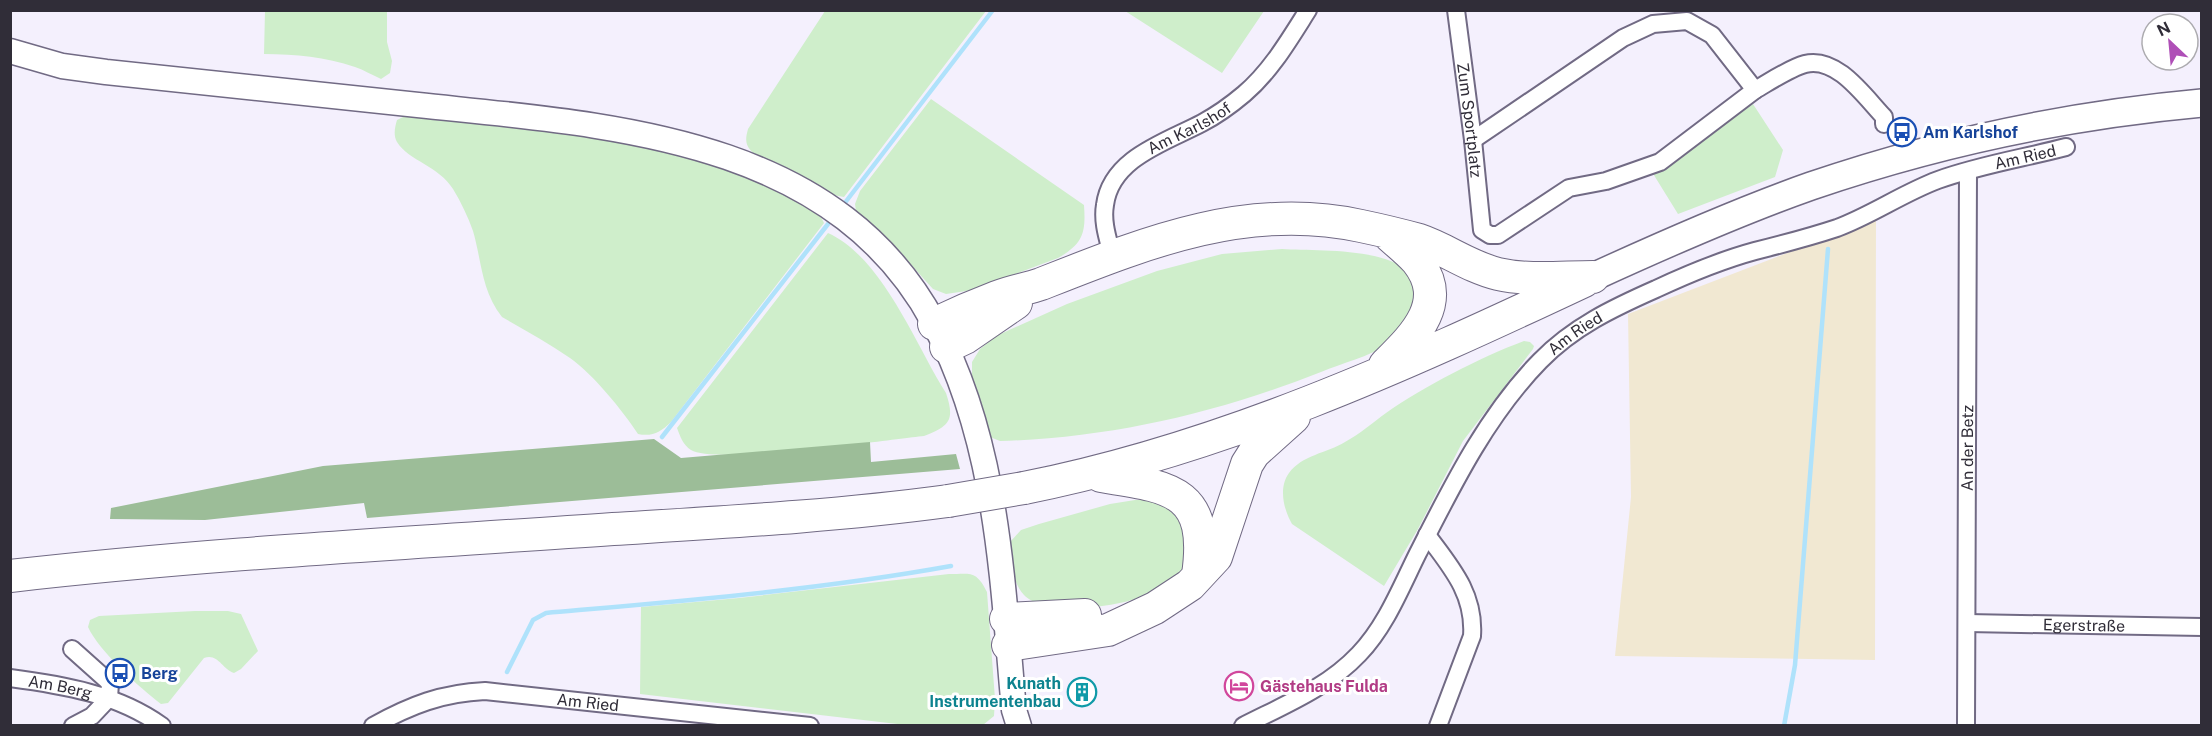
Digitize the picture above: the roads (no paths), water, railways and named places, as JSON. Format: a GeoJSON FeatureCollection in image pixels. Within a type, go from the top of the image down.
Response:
{"type":"FeatureCollection","features":[{"type":"Feature","properties":{"kind":"highway"},"geometry":{"type":"LineString","coordinates":[[940,335],[999,296],[1037,285],[1112,255],[1180,233],[1262,220],[1304,219],[1341,222],[1420,240],[1482,269],[1499,274],[1534,278],[1593,277]]}},
{"type":"Feature","properties":{"kind":"highway"},"geometry":{"type":"LineString","coordinates":[[1374,377],[1420,329],[1427,315],[1429,301],[1429,287],[1418,263],[1387,233]]}},
{"type":"Feature","properties":{"kind":"highway"},"geometry":{"type":"LineString","coordinates":[[10,576],[257,554],[838,513],[948,501],[1024,488],[1090,474],[1173,451],[1310,403],[1374,377],[1593,277]]}},
{"type":"Feature","properties":{"kind":"highway"},"geometry":{"type":"LineString","coordinates":[[1007,632],[1108,630],[1174,598],[1190,585],[1216,556],[1226,532],[1240,481],[1254,453],[1310,403]]}},
{"type":"Feature","properties":{"kind":"highway"},"geometry":{"type":"LineString","coordinates":[[1090,474],[1164,488],[1186,504],[1198,524],[1201,538],[1198,575]]}},
{"type":"Feature","properties":{"kind":"main road"},"geometry":{"type":"LineString","coordinates":[[1593,277],[1749,209],[1812,186],[1906,157],[2044,125],[2119,112],[2202,103]]}},
{"type":"Feature","properties":{"kind":"street","name":"Am Karlshof"},"geometry":{"type":"LineString","coordinates":[[1112,255],[1105,226],[1105,205],[1111,186],[1121,170],[1158,145],[1204,122],[1245,93],[1272,63],[1308,10]]}},
{"type":"Feature","properties":{"kind":"street","name":"Zum Sportplatz"},"geometry":{"type":"LineString","coordinates":[[1456,10],[1482,230],[1490,235],[1498,235],[1569,188],[1605,181],[1660,162],[1755,90]]}},
{"type":"Feature","properties":{"kind":"street"},"geometry":{"type":"LineString","coordinates":[[1473,140],[1623,38],[1653,24],[1687,21],[1712,35],[1755,90],[1805,64],[1823,63],[1838,70],[1884,117],[1884,124]]}},
{"type":"Feature","properties":{"kind":"street"},"geometry":{"type":"LineString","coordinates":[[10,51],[62,66],[84,69],[588,124],[685,143],[730,157],[804,191],[835,211],[875,244],[901,273],[940,335],[967,401],[985,463],[996,520],[1014,710],[1019,726]]}},
{"type":"Feature","properties":{"kind":"street","name":"Am Ried"},"geometry":{"type":"LineString","coordinates":[[1243,726],[1311,692],[1329,680],[1360,653],[1386,617],[1427,534],[1475,446],[1499,411],[1540,361],[1579,328],[1611,310],[1687,275],[1755,251],[1777,247],[1846,224],[1940,179],[2066,147]]}},
{"type":"Feature","properties":{"kind":"street","name":"An der Betz"},"geometry":{"type":"LineString","coordinates":[[1966,726],[1968,172]]}},
{"type":"Feature","properties":{"kind":"street"},"geometry":{"type":"LineString","coordinates":[[1427,534],[1460,581],[1471,607],[1473,622],[1472,636],[1438,726]]}},
{"type":"Feature","properties":{"kind":"street","name":"Egerstraße"},"geometry":{"type":"LineString","coordinates":[[1967,623],[2202,627]]}},
{"type":"Feature","properties":{"kind":"street","name":"Am Berg"},"geometry":{"type":"LineString","coordinates":[[72,649],[110,683],[109,698],[92,716],[73,726]]}},
{"type":"Feature","properties":{"kind":"street","name":"Am Berg"},"geometry":{"type":"LineString","coordinates":[[10,678],[85,691],[109,698],[143,712],[162,726]]}},
{"type":"Feature","properties":{"kind":"street","name":"Am Ried"},"geometry":{"type":"LineString","coordinates":[[373,726],[435,697],[461,692],[485,691],[810,726]]}},
{"type":"Feature","properties":{"kind":"waterway"},"geometry":{"type":"LineString","coordinates":[[844,204],[993,10]]}},
{"type":"Feature","properties":{"kind":"waterway"},"geometry":{"type":"LineString","coordinates":[[662,437],[828,224]]}},
{"type":"Feature","properties":{"kind":"waterway"},"geometry":{"type":"LineString","coordinates":[[1784,726],[1795,665],[1828,249]]}},
{"type":"Feature","properties":{"kind":"waterway"},"geometry":{"type":"LineString","coordinates":[[507,672],[533,620],[546,613],[800,588],[951,566]]}},
{"type":"Feature","properties":{"kind":"place","name":"Am Karlshof"},"geometry":{"type":"Point","coordinates":[1902,132]}},
{"type":"Feature","properties":{"kind":"place","name":"Berg"},"geometry":{"type":"Point","coordinates":[120,673]}},
{"type":"Feature","properties":{"kind":"place","name":"Gästehaus Fulda"},"geometry":{"type":"Point","coordinates":[1239,686]}},
{"type":"Feature","properties":{"kind":"place","name":"Kunath Instrumentenbau"},"geometry":{"type":"Point","coordinates":[1082,692]}}]}
